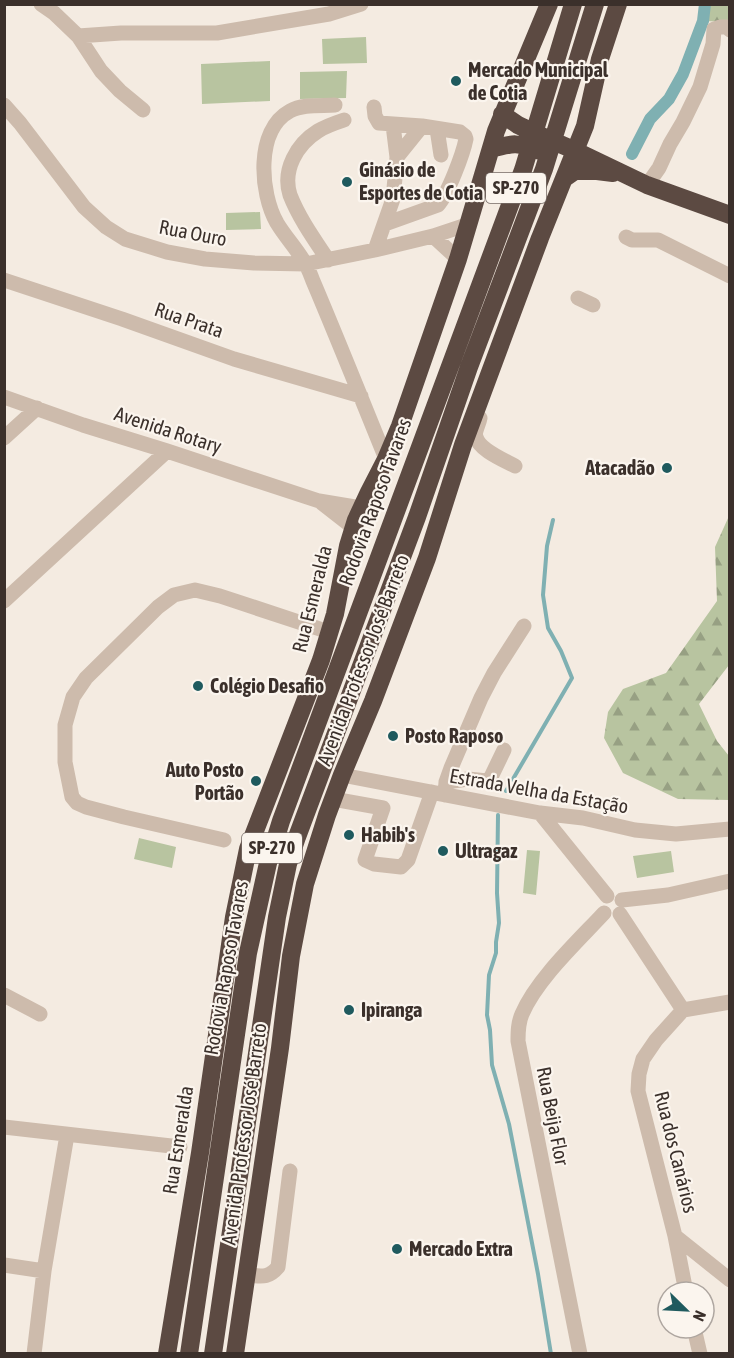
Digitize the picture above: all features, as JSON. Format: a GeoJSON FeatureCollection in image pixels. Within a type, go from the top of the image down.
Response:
{"type":"FeatureCollection","features":[{"type":"Feature","properties":{"kind":"highway"},"geometry":{"type":"LineString","coordinates":[[549,4],[502,114],[537,134],[565,132],[581,137],[624,174]]}},
{"type":"Feature","properties":{"kind":"highway","name":"Rodovia Raposo Tavares"},"geometry":{"type":"LineString","coordinates":[[189,1353],[248,953],[268,863],[280,821],[523,170],[573,4]]}},
{"type":"Feature","properties":{"kind":"highway","name":"SP-270"},"geometry":{"type":"LineString","coordinates":[[213,1353],[277,917],[288,864],[417,517],[469,367],[544,169],[596,4]]}},
{"type":"Feature","properties":{"kind":"highway","name":"Avenida Professor José Barreto"},"geometry":{"type":"LineString","coordinates":[[235,1353],[276,1081],[291,956],[308,874],[342,775],[412,597],[463,445],[540,238],[581,137],[600,59],[618,4]]}},
{"type":"Feature","properties":{"kind":"highway","name":"Rua Esmeralda"},"geometry":{"type":"LineString","coordinates":[[167,1353],[231,939],[248,849],[321,660],[334,614],[348,546],[361,508],[400,426],[458,259],[502,114]]}},
{"type":"Feature","properties":{"kind":"highway"},"geometry":{"type":"LineString","coordinates":[[581,137],[587,136],[597,153],[624,174],[729,227]]}},
{"type":"Feature","properties":{"kind":"highway"},"geometry":{"type":"LineString","coordinates":[[491,149],[514,143],[530,147],[547,154],[566,175],[574,171],[624,174]]}},
{"type":"Feature","properties":{"kind":"highway"},"geometry":{"type":"LineString","coordinates":[[654,188],[729,215]]}},
{"type":"Feature","properties":{"kind":"highway"},"geometry":{"type":"LineString","coordinates":[[342,775],[353,717],[450,441],[465,393],[469,367]]}},
{"type":"Feature","properties":{"kind":"street"},"geometry":{"type":"LineString","coordinates":[[41,4],[78,36],[101,70],[120,91],[143,110]]}},
{"type":"Feature","properties":{"kind":"street"},"geometry":{"type":"LineString","coordinates":[[78,36],[121,33],[217,33],[329,14],[361,4]]}},
{"type":"Feature","properties":{"kind":"street"},"geometry":{"type":"LineString","coordinates":[[654,188],[659,168],[700,87],[713,44],[714,29],[725,29]]}},
{"type":"Feature","properties":{"kind":"street","name":"Rua Ouro"},"geometry":{"type":"LineString","coordinates":[[4,105],[84,207],[105,227],[125,239],[167,252],[205,260],[254,264],[306,264],[433,236],[469,224]]}},
{"type":"Feature","properties":{"kind":"street"},"geometry":{"type":"LineString","coordinates":[[335,105],[302,107],[279,119],[269,134],[264,155],[265,183],[269,203],[277,222],[306,264],[386,459]]}},
{"type":"Feature","properties":{"kind":"street"},"geometry":{"type":"LineString","coordinates":[[374,107],[379,123],[460,132],[466,139],[443,200],[431,209],[385,224]]}},
{"type":"Feature","properties":{"kind":"street"},"geometry":{"type":"LineString","coordinates":[[328,260],[300,216],[289,192],[288,174],[292,159],[302,143],[316,132],[344,120]]}},
{"type":"Feature","properties":{"kind":"street"},"geometry":{"type":"LineString","coordinates":[[375,250],[393,199],[397,158],[393,124]]}},
{"type":"Feature","properties":{"kind":"street"},"geometry":{"type":"LineString","coordinates":[[429,127],[441,155]]}},
{"type":"Feature","properties":{"kind":"street"},"geometry":{"type":"LineString","coordinates":[[397,158],[429,127]]}},
{"type":"Feature","properties":{"kind":"street"},"geometry":{"type":"LineString","coordinates":[[465,448],[552,229]]}},
{"type":"Feature","properties":{"kind":"street"},"geometry":{"type":"LineString","coordinates":[[433,236],[458,259]]}},
{"type":"Feature","properties":{"kind":"street"},"geometry":{"type":"LineString","coordinates":[[626,237],[632,240],[658,240],[729,276]]}},
{"type":"Feature","properties":{"kind":"street","name":"Rua Prata"},"geometry":{"type":"LineString","coordinates":[[4,280],[234,359],[361,396]]}},
{"type":"Feature","properties":{"kind":"street"},"geometry":{"type":"LineString","coordinates":[[578,298],[593,305]]}},
{"type":"Feature","properties":{"kind":"street","name":"Avenida Rotary"},"geometry":{"type":"LineString","coordinates":[[4,397],[83,425],[319,501],[361,508]]}},
{"type":"Feature","properties":{"kind":"street"},"geometry":{"type":"LineString","coordinates":[[4,438],[37,408]]}},
{"type":"Feature","properties":{"kind":"street"},"geometry":{"type":"LineString","coordinates":[[481,415],[476,432],[477,440],[482,447],[495,456],[515,466]]}},
{"type":"Feature","properties":{"kind":"street"},"geometry":{"type":"LineString","coordinates":[[4,601],[167,451]]}},
{"type":"Feature","properties":{"kind":"street","name":"Avenida Rotary"},"geometry":{"type":"LineString","coordinates":[[319,501],[354,528]]}},
{"type":"Feature","properties":{"kind":"street"},"geometry":{"type":"LineString","coordinates":[[224,840],[124,817],[77,803],[72,797],[65,762],[65,725],[73,697],[86,678],[158,607],[174,595],[195,590],[329,632]]}},
{"type":"Feature","properties":{"kind":"street"},"geometry":{"type":"LineString","coordinates":[[333,800],[383,808],[365,860],[375,864],[401,867],[408,860],[481,698],[524,626]]}},
{"type":"Feature","properties":{"kind":"street"},"geometry":{"type":"LineString","coordinates":[[482,802],[487,781],[504,750]]}},
{"type":"Feature","properties":{"kind":"street","name":"Estrada Velha da Estação"},"geometry":{"type":"LineString","coordinates":[[342,775],[441,789],[482,802],[583,818],[635,830],[676,834],[729,829]]}},
{"type":"Feature","properties":{"kind":"street"},"geometry":{"type":"LineString","coordinates":[[441,789],[468,779],[487,781]]}},
{"type":"Feature","properties":{"kind":"street"},"geometry":{"type":"LineString","coordinates":[[540,813],[607,896]]}},
{"type":"Feature","properties":{"kind":"street"},"geometry":{"type":"LineString","coordinates":[[729,881],[621,907],[615,916],[604,913],[602,903],[607,896],[616,895],[621,907],[682,1010],[729,1002]]}},
{"type":"Feature","properties":{"kind":"street","name":"Rua Beija Flor"},"geometry":{"type":"LineString","coordinates":[[579,1353],[518,1041],[518,1026],[522,1013],[542,982],[604,913]]}},
{"type":"Feature","properties":{"kind":"street"},"geometry":{"type":"LineString","coordinates":[[4,995],[40,1014]]}},
{"type":"Feature","properties":{"kind":"street","name":"Rua dos Canários"},"geometry":{"type":"LineString","coordinates":[[682,1010],[643,1059],[638,1091],[675,1236],[684,1280]]}},
{"type":"Feature","properties":{"kind":"street"},"geometry":{"type":"LineString","coordinates":[[4,1127],[180,1147]]}},
{"type":"Feature","properties":{"kind":"street"},"geometry":{"type":"LineString","coordinates":[[34,1353],[44,1271],[68,1135]]}},
{"type":"Feature","properties":{"kind":"street"},"geometry":{"type":"LineString","coordinates":[[247,1275],[266,1277],[278,1267],[290,1171]]}},
{"type":"Feature","properties":{"kind":"street"},"geometry":{"type":"LineString","coordinates":[[675,1236],[729,1280]]}},
{"type":"Feature","properties":{"kind":"street"},"geometry":{"type":"LineString","coordinates":[[4,1265],[44,1271]]}},
{"type":"Feature","properties":{"kind":"green space"},"geometry":{"type":"Polygon","coordinates":[[[705,5],[729,5],[729,22],[703,21],[705,5]]]}},
{"type":"Feature","properties":{"kind":"green space"},"geometry":{"type":"Polygon","coordinates":[[[366,37],[367,63],[323,64],[322,39],[366,37]]]}},
{"type":"Feature","properties":{"kind":"green space"},"geometry":{"type":"Polygon","coordinates":[[[270,61],[270,101],[202,104],[201,64],[270,61]]]}},
{"type":"Feature","properties":{"kind":"green space"},"geometry":{"type":"Polygon","coordinates":[[[347,71],[346,98],[300,99],[300,72],[347,71]]]}},
{"type":"Feature","properties":{"kind":"green space"},"geometry":{"type":"Polygon","coordinates":[[[260,212],[261,229],[226,230],[226,213],[260,212]]]}},
{"type":"Feature","properties":{"kind":"green space"},"geometry":{"type":"Polygon","coordinates":[[[729,516],[729,665],[699,704],[717,741],[729,756],[729,800],[678,799],[623,773],[604,738],[608,712],[623,689],[666,673],[717,601],[715,547],[729,516]]]}},
{"type":"Feature","properties":{"kind":"green space"},"geometry":{"type":"Polygon","coordinates":[[[139,838],[176,847],[172,868],[134,859],[139,838]]]}},
{"type":"Feature","properties":{"kind":"green space"},"geometry":{"type":"Polygon","coordinates":[[[527,850],[540,851],[536,895],[523,893],[527,850]]]}},
{"type":"Feature","properties":{"kind":"green space"},"geometry":{"type":"Polygon","coordinates":[[[671,851],[674,872],[637,878],[633,856],[671,851]]]}},
{"type":"Feature","properties":{"kind":"waterway"},"geometry":{"type":"LineString","coordinates":[[632,154],[650,119],[669,99],[683,74],[703,21],[705,4]]}},
{"type":"Feature","properties":{"kind":"waterway"},"geometry":{"type":"LineString","coordinates":[[506,791],[572,678],[548,628],[543,595],[547,546],[553,520]]}},
{"type":"Feature","properties":{"kind":"waterway"},"geometry":{"type":"LineString","coordinates":[[498,815],[499,923],[496,953],[489,975],[487,1015],[492,1065],[509,1124],[551,1354]]}},
{"type":"Feature","properties":{"kind":"place","name":"Mercado Municipal de Cotia"},"geometry":{"type":"Point","coordinates":[456,81]}},
{"type":"Feature","properties":{"kind":"place","name":"Ginásio de Esportes de Cotia"},"geometry":{"type":"Point","coordinates":[347,182]}},
{"type":"Feature","properties":{"kind":"place","name":"Atacadão"},"geometry":{"type":"Point","coordinates":[667,468]}},
{"type":"Feature","properties":{"kind":"place","name":"Colégio Desafio"},"geometry":{"type":"Point","coordinates":[198,686]}},
{"type":"Feature","properties":{"kind":"place","name":"Posto Raposo"},"geometry":{"type":"Point","coordinates":[393,736]}},
{"type":"Feature","properties":{"kind":"place","name":"Auto Posto Portão"},"geometry":{"type":"Point","coordinates":[256,781]}},
{"type":"Feature","properties":{"kind":"place","name":"Habib's"},"geometry":{"type":"Point","coordinates":[349,835]}},
{"type":"Feature","properties":{"kind":"place","name":"Ultragaz"},"geometry":{"type":"Point","coordinates":[443,851]}},
{"type":"Feature","properties":{"kind":"place","name":"Ipiranga"},"geometry":{"type":"Point","coordinates":[349,1010]}},
{"type":"Feature","properties":{"kind":"place","name":"Mercado Extra"},"geometry":{"type":"Point","coordinates":[397,1249]}}]}
